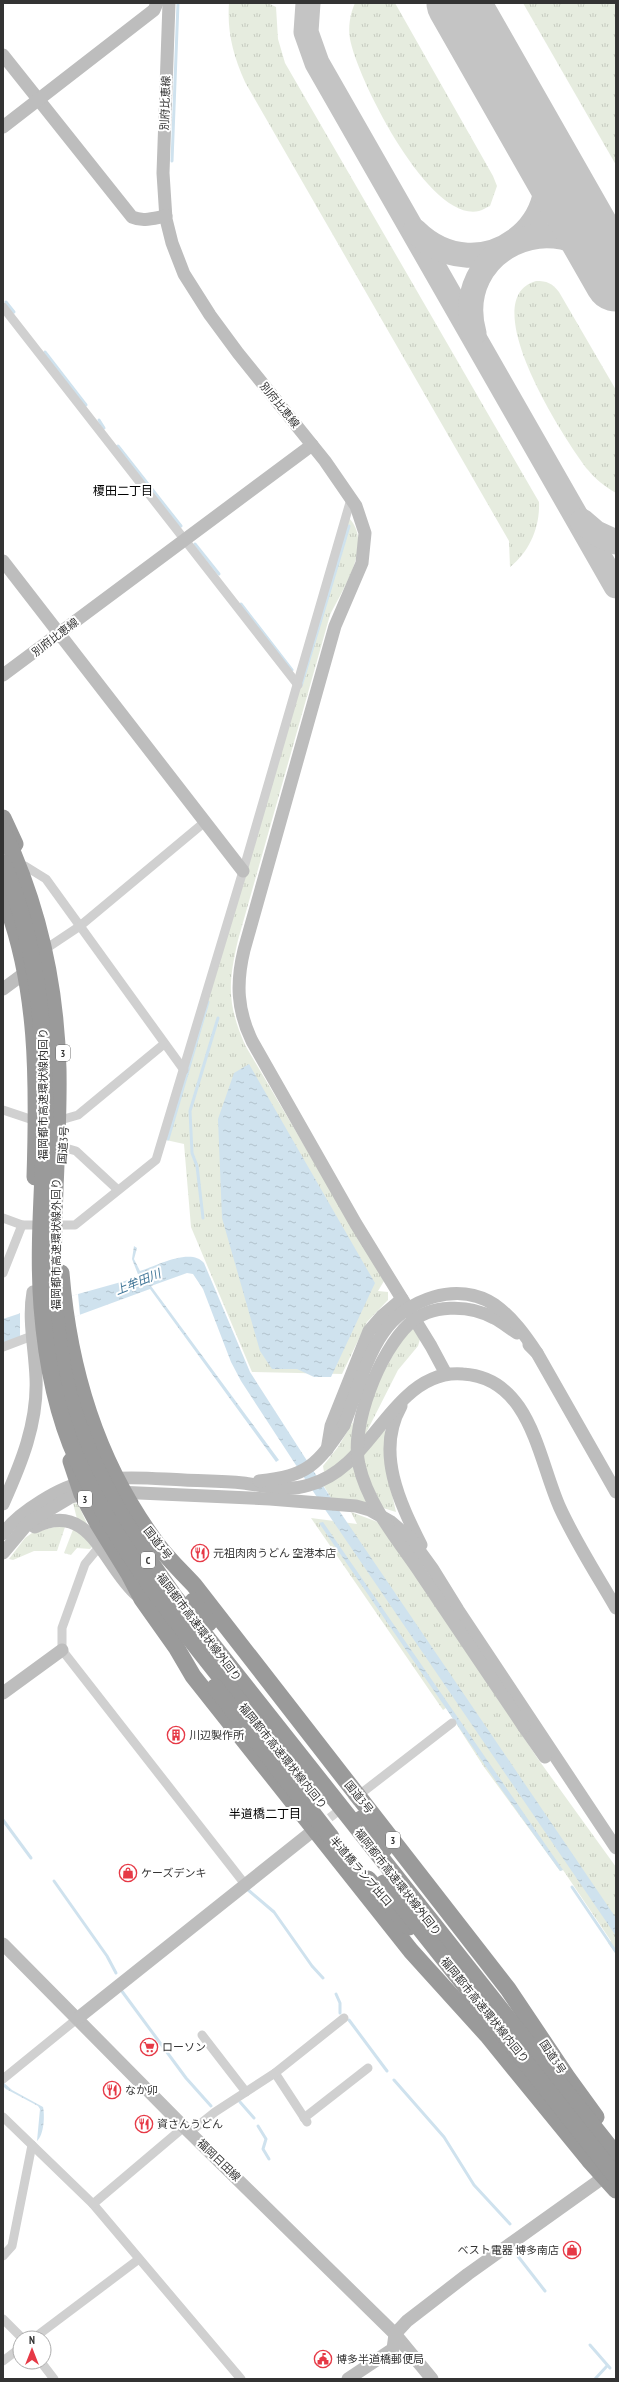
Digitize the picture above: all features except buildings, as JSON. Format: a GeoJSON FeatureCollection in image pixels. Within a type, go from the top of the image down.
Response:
{"type":"FeatureCollection","features":[{"type":"Feature","properties":{"kind":"highway","name":"国道3号"},"geometry":{"type":"LineString","coordinates":[[3,818],[25,866],[50,946],[62,1040],[64,1119],[60,1252],[63,1296],[66,1322],[82,1394],[103,1454],[119,1485],[157,1545],[194,1585],[359,1795],[508,1989],[566,2077],[616,2144]]}},
{"type":"Feature","properties":{"kind":"highway","name":"福岡都市高速環状線外回り"},"geometry":{"type":"LineString","coordinates":[[3,831],[32,903],[46,958],[54,1018],[58,1069],[53,1226],[54,1301],[66,1381],[86,1446],[109,1496],[144,1554],[169,1600],[215,1660],[616,2155]]}},
{"type":"Feature","properties":{"kind":"highway","name":"福岡都市高速環状線内回り"},"geometry":{"type":"LineString","coordinates":[[3,863],[24,923],[33,962],[42,1019],[45,1070],[40,1225],[42,1306],[54,1384],[76,1458],[99,1503],[133,1562],[169,1600]]}},
{"type":"Feature","properties":{"kind":"highway","name":"3"},"geometry":{"type":"LineString","coordinates":[[3,895],[17,933],[26,972],[33,1033],[36,1121],[28,1225],[34,1334],[64,1442],[81,1488],[142,1599],[176,1647],[193,1676],[411,1951],[613,2178]]}},
{"type":"Feature","properties":{"kind":"highway"},"geometry":{"type":"LineString","coordinates":[[157,1545],[161,1558],[192,1601],[361,1819],[389,1841],[466,1942],[478,1966],[552,2068],[586,2108],[616,2155]]}},
{"type":"Feature","properties":{"kind":"highway","name":"半道橋ランプ出口"},"geometry":{"type":"LineString","coordinates":[[176,1647],[189,1658],[214,1685],[331,1837],[539,2077]]}},
{"type":"Feature","properties":{"kind":"highway","name":"福岡都市高速環状線内回り"},"geometry":{"type":"LineString","coordinates":[[215,1660],[539,2077],[613,2178]]}},
{"type":"Feature","properties":{"kind":"street"},"geometry":{"type":"LineString","coordinates":[[3,127],[154,10],[157,3]]}},
{"type":"Feature","properties":{"kind":"street","name":"別府比恵線"},"geometry":{"type":"LineString","coordinates":[[3,675],[312,445],[238,353],[184,274],[172,243],[166,216],[163,149],[170,3]]}},
{"type":"Feature","properties":{"kind":"street"},"geometry":{"type":"LineString","coordinates":[[3,55],[132,217],[138,220],[147,220],[166,216]]}},
{"type":"Feature","properties":{"kind":"street"},"geometry":{"type":"LineString","coordinates":[[3,307],[298,685]]}},
{"type":"Feature","properties":{"kind":"street"},"geometry":{"type":"LineString","coordinates":[[312,445],[352,500],[362,522],[365,543],[362,563],[340,611],[331,640],[244,950],[240,968],[238,999],[246,1027],[252,1041],[356,1224],[431,1346],[446,1374]]}},
{"type":"Feature","properties":{"kind":"street"},"geometry":{"type":"LineString","coordinates":[[61,1225],[75,1225],[156,1160],[184,1070],[352,500]]}},
{"type":"Feature","properties":{"kind":"street"},"geometry":{"type":"LineString","coordinates":[[3,561],[58,634],[206,821],[243,871]]}},
{"type":"Feature","properties":{"kind":"street"},"geometry":{"type":"LineString","coordinates":[[50,946],[80,926],[206,821]]}},
{"type":"Feature","properties":{"kind":"street"},"geometry":{"type":"LineString","coordinates":[[25,866],[46,879],[184,1070]]}},
{"type":"Feature","properties":{"kind":"street"},"geometry":{"type":"LineString","coordinates":[[3,989],[26,972]]}},
{"type":"Feature","properties":{"kind":"street"},"geometry":{"type":"LineString","coordinates":[[64,1119],[78,1115],[164,1044]]}},
{"type":"Feature","properties":{"kind":"street"},"geometry":{"type":"LineString","coordinates":[[3,1110],[36,1121]]}},
{"type":"Feature","properties":{"kind":"street"},"geometry":{"type":"LineString","coordinates":[[62,1147],[76,1151],[118,1190]]}},
{"type":"Feature","properties":{"kind":"street"},"geometry":{"type":"LineString","coordinates":[[3,1218],[28,1225],[3,1273]]}},
{"type":"Feature","properties":{"kind":"street"},"geometry":{"type":"LineString","coordinates":[[246,1484],[291,1476],[310,1468],[327,1450],[344,1425],[375,1346],[383,1333],[404,1311],[432,1297],[444,1294],[462,1294],[494,1305],[510,1318],[537,1353],[616,1492]]}},
{"type":"Feature","properties":{"kind":"street"},"geometry":{"type":"LineString","coordinates":[[327,1450],[331,1426],[370,1331],[382,1316],[402,1299]]}},
{"type":"Feature","properties":{"kind":"street"},"geometry":{"type":"LineString","coordinates":[[537,1353],[517,1333],[493,1317],[472,1310],[447,1308],[426,1312],[410,1323],[390,1348],[362,1413],[356,1445],[362,1478],[382,1517],[524,1727],[558,1772],[584,1802]]}},
{"type":"Feature","properties":{"kind":"street"},"geometry":{"type":"LineString","coordinates":[[3,1347],[34,1334],[36,1379],[32,1427],[23,1460],[3,1504]]}},
{"type":"Feature","properties":{"kind":"street"},"geometry":{"type":"LineString","coordinates":[[3,1534],[24,1512],[81,1488],[119,1485],[246,1484],[277,1488],[300,1487],[329,1477],[352,1460],[388,1415],[407,1396],[425,1382],[446,1374],[469,1374],[490,1380],[508,1393],[517,1402],[533,1434],[561,1509],[616,1608]]}},
{"type":"Feature","properties":{"kind":"street"},"geometry":{"type":"LineString","coordinates":[[407,1396],[394,1420],[391,1434],[391,1463],[405,1514],[432,1568]]}},
{"type":"Feature","properties":{"kind":"street"},"geometry":{"type":"LineString","coordinates":[[119,1485],[356,1506],[370,1510],[391,1522],[410,1539],[432,1568],[584,1802],[616,1848]]}},
{"type":"Feature","properties":{"kind":"street"},"geometry":{"type":"LineString","coordinates":[[3,1553],[29,1522],[71,1497],[81,1488]]}},
{"type":"Feature","properties":{"kind":"street"},"geometry":{"type":"LineString","coordinates":[[29,1522],[35,1527],[53,1521],[72,1522],[84,1528],[99,1546],[126,1586],[142,1599]]}},
{"type":"Feature","properties":{"kind":"street"},"geometry":{"type":"LineString","coordinates":[[99,1546],[84,1564],[62,1628],[62,1650],[244,1883]]}},
{"type":"Feature","properties":{"kind":"street"},"geometry":{"type":"LineString","coordinates":[[3,1693],[62,1650]]}},
{"type":"Feature","properties":{"kind":"street"},"geometry":{"type":"LineString","coordinates":[[359,1795],[452,1723]]}},
{"type":"Feature","properties":{"kind":"street"},"geometry":{"type":"LineString","coordinates":[[3,2079],[244,1883],[314,1830]]}},
{"type":"Feature","properties":{"kind":"street","name":"福岡日田線"},"geometry":{"type":"LineString","coordinates":[[3,1944],[78,2018],[187,2130],[395,2334],[432,2379]]}},
{"type":"Feature","properties":{"kind":"street"},"geometry":{"type":"LineString","coordinates":[[93,2204],[187,2130],[275,2073],[344,2018]]}},
{"type":"Feature","properties":{"kind":"street"},"geometry":{"type":"LineString","coordinates":[[202,2035],[246,2092]]}},
{"type":"Feature","properties":{"kind":"street"},"geometry":{"type":"LineString","coordinates":[[275,2073],[306,2120],[368,2068]]}},
{"type":"Feature","properties":{"kind":"street"},"geometry":{"type":"LineString","coordinates":[[3,2117],[93,2204],[241,2379]]}},
{"type":"Feature","properties":{"kind":"street"},"geometry":{"type":"LineString","coordinates":[[3,2256],[12,2246],[32,2145]]}},
{"type":"Feature","properties":{"kind":"street"},"geometry":{"type":"LineString","coordinates":[[348,2379],[393,2349],[395,2334],[407,2321],[468,2274],[613,2178]]}},
{"type":"Feature","properties":{"kind":"street"},"geometry":{"type":"LineString","coordinates":[[45,2330],[139,2259]]}},
{"type":"Feature","properties":{"kind":"street"},"geometry":{"type":"LineString","coordinates":[[3,2319],[14,2330]]}},
{"type":"Feature","properties":{"kind":"street"},"geometry":{"type":"LineString","coordinates":[[3,2360],[12,2354]]}},
{"type":"Feature","properties":{"kind":"street"},"geometry":{"type":"LineString","coordinates":[[47,2370],[54,2379]]}},
{"type":"Feature","properties":{"kind":"green space"},"geometry":{"type":"Polygon","coordinates":[[[229,3],[268,3],[276,7],[278,39],[285,63],[539,502],[538,520],[532,538],[523,554],[510,567],[509,541],[245,82],[234,53],[230,34],[229,3]]]}},
{"type":"Feature","properties":{"kind":"green space"},"geometry":{"type":"Polygon","coordinates":[[[355,3],[395,3],[493,176],[497,186],[490,206],[479,211],[459,209],[439,195],[418,172],[398,144],[366,84],[350,39],[349,25],[355,3]]]}},
{"type":"Feature","properties":{"kind":"green space"},"geometry":{"type":"Polygon","coordinates":[[[523,3],[616,3],[616,165],[523,3]]]}},
{"type":"Feature","properties":{"kind":"green space"},"geometry":{"type":"Polygon","coordinates":[[[536,281],[549,283],[559,292],[616,390],[616,493],[594,477],[577,455],[545,403],[530,372],[519,341],[514,314],[519,293],[536,281]]]}},
{"type":"Feature","properties":{"kind":"green space"},"geometry":{"type":"Polygon","coordinates":[[[349,518],[356,529],[358,541],[357,554],[348,580],[330,615],[238,940],[232,969],[231,993],[235,1017],[245,1045],[384,1281],[378,1291],[388,1292],[388,1300],[367,1322],[342,1374],[252,1372],[191,1227],[184,1144],[166,1140],[349,518]]]}},
{"type":"Feature","properties":{"kind":"green space"},"geometry":{"type":"Polygon","coordinates":[[[415,1327],[420,1339],[418,1346],[398,1370],[361,1443],[373,1391],[402,1339],[415,1327]]]}},
{"type":"Feature","properties":{"kind":"green space"},"geometry":{"type":"Polygon","coordinates":[[[353,1422],[351,1456],[324,1472],[323,1466],[338,1447],[353,1422]]]}},
{"type":"Feature","properties":{"kind":"green space"},"geometry":{"type":"Polygon","coordinates":[[[385,1424],[385,1463],[396,1512],[383,1508],[368,1477],[361,1454],[385,1424]]]}},
{"type":"Feature","properties":{"kind":"green space"},"geometry":{"type":"Polygon","coordinates":[[[353,1464],[369,1504],[331,1498],[322,1483],[353,1464]]]}},
{"type":"Feature","properties":{"kind":"green space"},"geometry":{"type":"Polygon","coordinates":[[[73,1503],[78,1504],[88,1526],[77,1519],[73,1503]]]}},
{"type":"Feature","properties":{"kind":"green space"},"geometry":{"type":"Polygon","coordinates":[[[351,1512],[383,1524],[538,1759],[616,1867],[616,1954],[608,1943],[611,1941],[563,1870],[560,1871],[484,1767],[446,1708],[443,1710],[311,1518],[357,1524],[351,1512]]]}},
{"type":"Feature","properties":{"kind":"green space"},"geometry":{"type":"Polygon","coordinates":[[[66,1524],[57,1551],[34,1551],[13,1560],[9,1559],[25,1538],[32,1533],[66,1524]]]}},
{"type":"Feature","properties":{"kind":"green space"},"geometry":{"type":"Polygon","coordinates":[[[74,1527],[83,1532],[92,1547],[90,1549],[77,1548],[71,1555],[64,1553],[74,1527]]]}},
{"type":"Feature","properties":{"kind":"water"},"geometry":{"type":"Polygon","coordinates":[[[249,1064],[375,1283],[331,1377],[314,1377],[297,1369],[272,1369],[260,1351],[222,1218],[218,1119],[234,1073],[249,1064]]]}},
{"type":"Feature","properties":{"kind":"water","name":"上牟田川"},"geometry":{"type":"Polygon","coordinates":[[[134,1246],[137,1248],[134,1259],[140,1271],[182,1257],[191,1257],[204,1263],[250,1372],[338,1509],[616,1918],[616,1936],[324,1508],[241,1381],[231,1362],[203,1289],[193,1274],[187,1273],[151,1286],[279,1460],[276,1462],[150,1289],[3,1343],[3,1319],[78,1294],[139,1277],[132,1259],[134,1246]]]}},
{"type":"Feature","properties":{"kind":"water"},"geometry":{"type":"Polygon","coordinates":[[[323,1522],[563,1870],[560,1871],[504,1793],[319,1523],[323,1522]]]}},
{"type":"Feature","properties":{"kind":"water"},"geometry":{"type":"Polygon","coordinates":[[[3,2082],[12,2090],[43,2107],[43,2125],[41,2134],[37,2141],[40,2109],[38,2106],[6,2089],[3,2086],[3,2082]]]}},
{"type":"Feature","properties":{"kind":"pier"},"geometry":{"type":"Polygon","coordinates":[[[78,1294],[80,1315],[20,1336],[20,1312],[78,1294]]]}},
{"type":"Feature","properties":{"kind":"waterway"},"geometry":{"type":"LineString","coordinates":[[172,161],[178,3]]}},
{"type":"Feature","properties":{"kind":"waterway"},"geometry":{"type":"LineString","coordinates":[[6,302],[14,312]]}},
{"type":"Feature","properties":{"kind":"waterway"},"geometry":{"type":"LineString","coordinates":[[45,352],[86,405]]}},
{"type":"Feature","properties":{"kind":"waterway"},"geometry":{"type":"LineString","coordinates":[[99,420],[104,428]]}},
{"type":"Feature","properties":{"kind":"waterway"},"geometry":{"type":"LineString","coordinates":[[118,446],[181,526]]}},
{"type":"Feature","properties":{"kind":"waterway"},"geometry":{"type":"LineString","coordinates":[[301,686],[349,526]]}},
{"type":"Feature","properties":{"kind":"waterway"},"geometry":{"type":"LineString","coordinates":[[195,544],[219,574]]}},
{"type":"Feature","properties":{"kind":"waterway"},"geometry":{"type":"LineString","coordinates":[[241,604],[292,670]]}},
{"type":"Feature","properties":{"kind":"waterway"},"geometry":{"type":"LineString","coordinates":[[168,1139],[208,1002]]}},
{"type":"Feature","properties":{"kind":"waterway"},"geometry":{"type":"LineString","coordinates":[[203,1218],[197,1166],[192,1153],[190,1111],[218,1018]]}},
{"type":"Feature","properties":{"kind":"waterway"},"geometry":{"type":"LineString","coordinates":[[3,1820],[31,1858]]}},
{"type":"Feature","properties":{"kind":"waterway"},"geometry":{"type":"LineString","coordinates":[[54,1881],[107,1956],[116,1973]]}},
{"type":"Feature","properties":{"kind":"waterway"},"geometry":{"type":"LineString","coordinates":[[572,1887],[616,1952]]}},
{"type":"Feature","properties":{"kind":"waterway"},"geometry":{"type":"LineString","coordinates":[[247,1889],[274,1912],[312,1966],[323,1978]]}},
{"type":"Feature","properties":{"kind":"waterway"},"geometry":{"type":"LineString","coordinates":[[121,1990],[186,2078],[211,2106]]}},
{"type":"Feature","properties":{"kind":"waterway"},"geometry":{"type":"LineString","coordinates":[[336,1994],[340,2003],[340,2013]]}},
{"type":"Feature","properties":{"kind":"waterway"},"geometry":{"type":"LineString","coordinates":[[349,2020],[387,2071]]}},
{"type":"Feature","properties":{"kind":"waterway"},"geometry":{"type":"LineString","coordinates":[[394,2080],[444,2137],[474,2185],[510,2224]]}},
{"type":"Feature","properties":{"kind":"waterway"},"geometry":{"type":"LineString","coordinates":[[240,2102],[254,2118]]}},
{"type":"Feature","properties":{"kind":"waterway"},"geometry":{"type":"LineString","coordinates":[[258,2126],[266,2139],[263,2149],[269,2159]]}},
{"type":"Feature","properties":{"kind":"waterway"},"geometry":{"type":"LineString","coordinates":[[517,2255],[545,2291]]}},
{"type":"Feature","properties":{"kind":"waterway"},"geometry":{"type":"LineString","coordinates":[[590,2345],[610,2368]]}},
{"type":"Feature","properties":{"kind":"waterway"},"geometry":{"type":"LineString","coordinates":[[595,2379],[607,2366]]}},
{"type":"Feature","properties":{"kind":"taxiway"},"geometry":{"type":"LineString","coordinates":[[308,3],[306,32],[317,63],[616,586]]}},
{"type":"Feature","properties":{"kind":"taxiway"},"geometry":{"type":"LineString","coordinates":[[415,231],[441,249],[467,255],[493,252],[516,240],[534,222],[544,198],[546,170],[537,141]]}},
{"type":"Feature","properties":{"kind":"taxiway"},"geometry":{"type":"LineString","coordinates":[[474,333],[471,304],[478,278],[493,258],[513,244],[537,236],[563,237],[587,248],[609,268]]}},
{"type":"Feature","properties":{"kind":"taxiway"},"geometry":{"type":"LineString","coordinates":[[582,521],[596,533],[616,542]]}},
{"type":"Feature","properties":{"kind":"runway"},"geometry":{"type":"LineString","coordinates":[[458,3],[616,280]]}},
{"type":"Feature","properties":{"kind":"tunnel"},"geometry":{"type":"LineString","coordinates":[[319,1826],[359,1795]]}},
{"type":"Feature","properties":{"kind":"place","name":"元祖肉肉うどん 空港本店"},"geometry":{"type":"Point","coordinates":[200,1553]}},
{"type":"Feature","properties":{"kind":"place","name":"川辺製作所"},"geometry":{"type":"Point","coordinates":[176,1735]}},
{"type":"Feature","properties":{"kind":"place","name":"ケーズデンキ"},"geometry":{"type":"Point","coordinates":[128,1873]}},
{"type":"Feature","properties":{"kind":"place","name":"ローソン"},"geometry":{"type":"Point","coordinates":[149,2047]}},
{"type":"Feature","properties":{"kind":"place","name":"なか卯"},"geometry":{"type":"Point","coordinates":[112,2090]}},
{"type":"Feature","properties":{"kind":"place","name":"資さんうどん"},"geometry":{"type":"Point","coordinates":[144,2124]}},
{"type":"Feature","properties":{"kind":"place","name":"ベスト電器 博多南店"},"geometry":{"type":"Point","coordinates":[572,2250]}},
{"type":"Feature","properties":{"kind":"place","name":"博多半道橋郵便局"},"geometry":{"type":"Point","coordinates":[323,2359]}},
{"type":"Feature","properties":{"kind":"district","name":"榎田二丁目"},"geometry":{"type":"Point","coordinates":[123,491]}},
{"type":"Feature","properties":{"kind":"district","name":"半道橋二丁目"},"geometry":{"type":"Point","coordinates":[265,1814]}}]}
